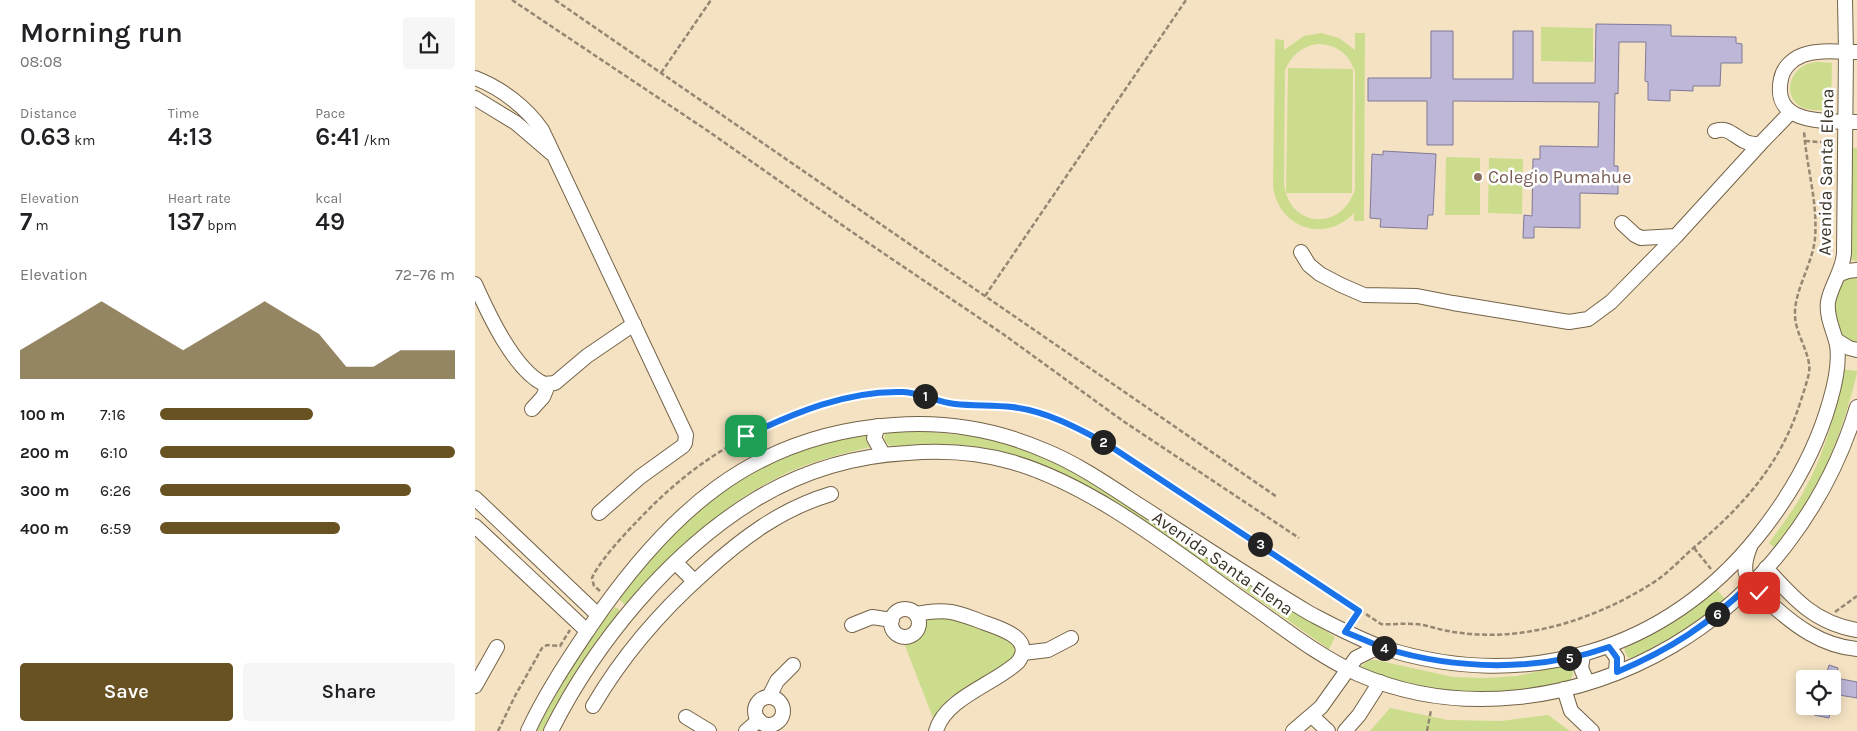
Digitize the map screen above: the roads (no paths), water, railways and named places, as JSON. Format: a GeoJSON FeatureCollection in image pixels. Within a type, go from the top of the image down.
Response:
{"type":"FeatureCollection","features":[{"type":"Feature","properties":{"kind":"street","name":"Avenida Santa Elena"},"geometry":{"type":"LineString","coordinates":[[528,731],[556,679],[598,615],[660,538],[692,507],[723,483],[768,456],[805,441],[877,426],[912,424],[964,427],[999,434],[1045,450],[1094,476],[1298,606],[1345,632],[1382,647],[1431,659],[1487,664],[1526,663],[1583,655],[1609,647],[1646,629],[1693,600],[1718,579],[1751,545],[1785,499],[1817,439],[1828,408],[1836,376],[1838,355],[1836,340],[1829,321],[1828,306],[1831,292],[1840,274],[1844,253],[1851,121],[1851,52],[1847,1]]}},
{"type":"Feature","properties":{"kind":"street"},"geometry":{"type":"LineString","coordinates":[[1851,52],[1804,54],[1791,62],[1782,75],[1780,88],[1782,100],[1791,112],[1803,118],[1851,121]]}},
{"type":"Feature","properties":{"kind":"street"},"geometry":{"type":"LineString","coordinates":[[475,78],[493,86],[537,122],[547,139],[685,432],[686,439],[683,446],[640,477],[599,513]]}},
{"type":"Feature","properties":{"kind":"street"},"geometry":{"type":"LineString","coordinates":[[475,98],[516,123],[555,156]]}},
{"type":"Feature","properties":{"kind":"street"},"geometry":{"type":"LineString","coordinates":[[1301,252],[1309,265],[1320,274],[1341,286],[1365,295],[1417,296],[1569,322],[1588,319],[1611,302],[1676,236],[1791,112]]}},
{"type":"Feature","properties":{"kind":"street"},"geometry":{"type":"LineString","coordinates":[[1715,131],[1726,129],[1745,142],[1760,144]]}},
{"type":"Feature","properties":{"kind":"street"},"geometry":{"type":"LineString","coordinates":[[1622,223],[1641,238],[1676,236]]}},
{"type":"Feature","properties":{"kind":"street"},"geometry":{"type":"LineString","coordinates":[[1840,274],[1857,270]]}},
{"type":"Feature","properties":{"kind":"street"},"geometry":{"type":"LineString","coordinates":[[475,286],[512,353],[530,374],[548,385],[555,383],[587,356],[634,324]]}},
{"type":"Feature","properties":{"kind":"street"},"geometry":{"type":"LineString","coordinates":[[1836,340],[1849,348],[1857,350]]}},
{"type":"Feature","properties":{"kind":"street"},"geometry":{"type":"LineString","coordinates":[[532,409],[543,397],[548,385]]}},
{"type":"Feature","properties":{"kind":"street","name":"Avenida Santa Elena"},"geometry":{"type":"LineString","coordinates":[[551,731],[582,675],[611,634],[650,589],[676,563],[723,522],[768,492],[816,470],[883,454],[932,452],[988,457],[1026,467],[1062,481],[1127,519],[1318,652],[1348,669],[1380,682],[1425,694],[1470,699],[1521,697],[1564,689],[1617,672],[1656,655],[1715,616],[1750,584],[1797,532],[1823,491],[1844,447],[1857,407]]}},
{"type":"Feature","properties":{"kind":"street"},"geometry":{"type":"LineString","coordinates":[[877,426],[874,438],[883,454]]}},
{"type":"Feature","properties":{"kind":"street"},"geometry":{"type":"LineString","coordinates":[[593,706],[637,640],[673,601],[734,546],[795,506],[831,494]]}},
{"type":"Feature","properties":{"kind":"street"},"geometry":{"type":"LineString","coordinates":[[475,498],[598,615]]}},
{"type":"Feature","properties":{"kind":"street"},"geometry":{"type":"LineString","coordinates":[[475,526],[587,631]]}},
{"type":"Feature","properties":{"kind":"street"},"geometry":{"type":"LineString","coordinates":[[1751,545],[1745,568],[1750,584],[1780,612],[1808,633],[1830,644],[1857,649]]}},
{"type":"Feature","properties":{"kind":"street"},"geometry":{"type":"LineString","coordinates":[[676,563],[694,582]]}},
{"type":"Feature","properties":{"kind":"street"},"geometry":{"type":"LineString","coordinates":[[1766,568],[1810,612],[1829,623],[1857,630]]}},
{"type":"Feature","properties":{"kind":"street"},"geometry":{"type":"LineString","coordinates":[[902,609],[910,609],[916,614],[919,626],[914,633],[906,636],[898,635],[891,624],[891,620],[895,613],[902,609]]}},
{"type":"Feature","properties":{"kind":"street"},"geometry":{"type":"LineString","coordinates":[[916,614],[929,611],[951,612],[979,620],[1013,635],[1020,642],[1023,652],[1021,659],[1015,665],[954,706],[940,721],[937,731]]}},
{"type":"Feature","properties":{"kind":"street"},"geometry":{"type":"LineString","coordinates":[[852,625],[872,617],[891,620]]}},
{"type":"Feature","properties":{"kind":"street"},"geometry":{"type":"LineString","coordinates":[[1023,652],[1048,650],[1071,638]]}},
{"type":"Feature","properties":{"kind":"street"},"geometry":{"type":"LineString","coordinates":[[475,686],[497,647]]}},
{"type":"Feature","properties":{"kind":"street"},"geometry":{"type":"LineString","coordinates":[[1293,731],[1312,716],[1329,697],[1356,658],[1382,647]]}},
{"type":"Feature","properties":{"kind":"street"},"geometry":{"type":"LineString","coordinates":[[1609,647],[1617,658],[1617,672]]}},
{"type":"Feature","properties":{"kind":"street"},"geometry":{"type":"LineString","coordinates":[[1583,655],[1581,668],[1587,682]]}},
{"type":"Feature","properties":{"kind":"street"},"geometry":{"type":"LineString","coordinates":[[769,697],[777,681],[793,665]]}},
{"type":"Feature","properties":{"kind":"street"},"geometry":{"type":"LineString","coordinates":[[1345,731],[1359,715],[1380,682]]}},
{"type":"Feature","properties":{"kind":"street"},"geometry":{"type":"LineString","coordinates":[[1564,689],[1571,710],[1592,731]]}},
{"type":"Feature","properties":{"kind":"street"},"geometry":{"type":"LineString","coordinates":[[765,697],[774,697],[781,702],[783,714],[778,721],[767,724],[759,720],[755,712],[758,703],[765,697]]}},
{"type":"Feature","properties":{"kind":"street"},"geometry":{"type":"LineString","coordinates":[[686,716],[709,731]]}},
{"type":"Feature","properties":{"kind":"street"},"geometry":{"type":"LineString","coordinates":[[1312,716],[1328,731]]}},
{"type":"Feature","properties":{"kind":"street"},"geometry":{"type":"LineString","coordinates":[[746,731],[759,720]]}},
{"type":"Feature","properties":{"kind":"place","name":"Colegio Pumahue"},"geometry":{"type":"Point","coordinates":[1478,177]}}]}
